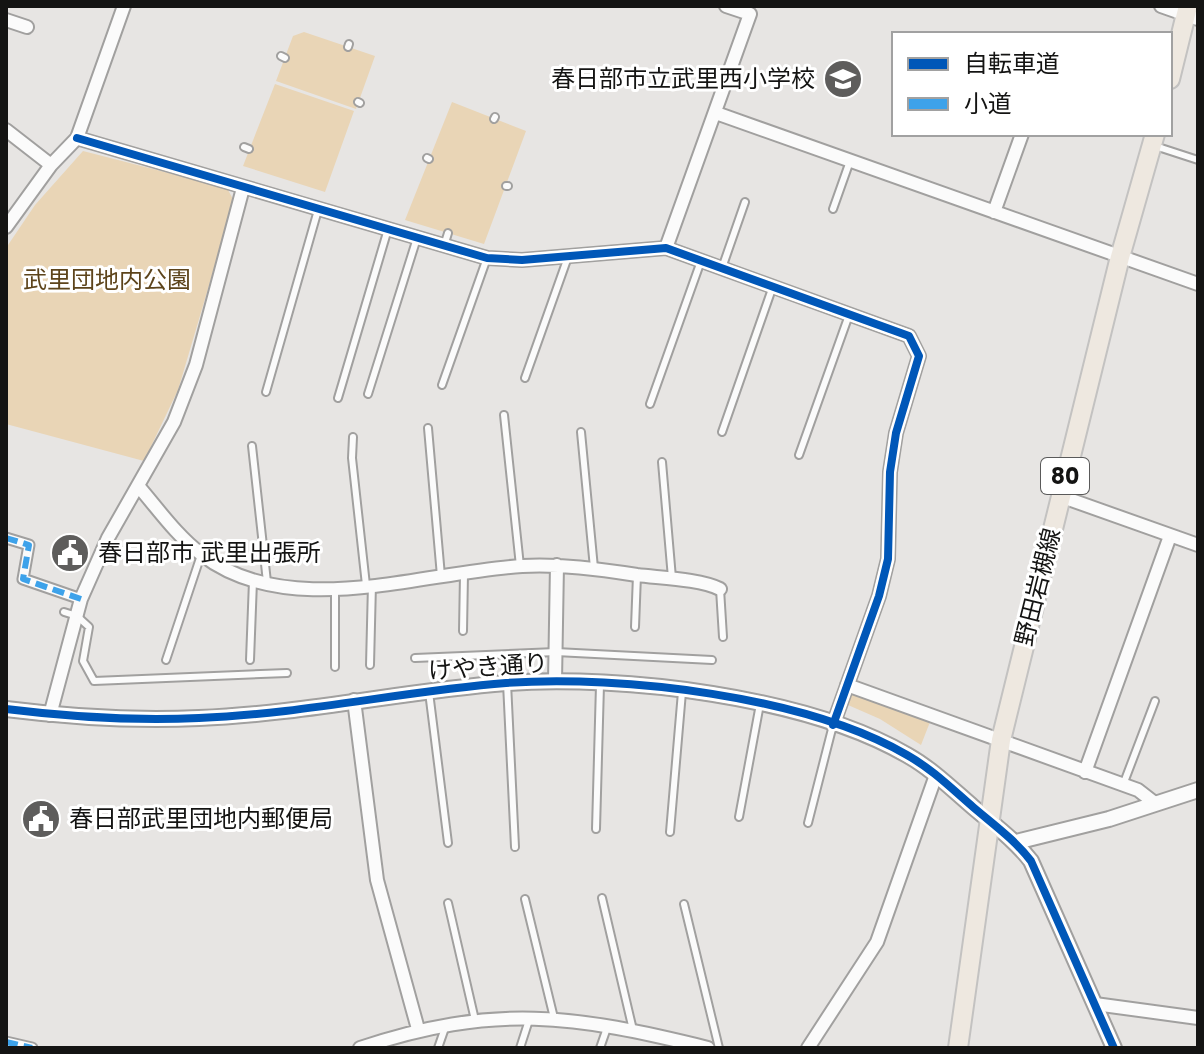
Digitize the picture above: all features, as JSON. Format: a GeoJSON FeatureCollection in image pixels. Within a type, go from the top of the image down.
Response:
{"type":"FeatureCollection","features":[{"type":"Feature","properties":{"kind":"main road"},"geometry":{"type":"LineString","coordinates":[[1172,73],[1191,13]]}},
{"type":"Feature","properties":{"kind":"main road","name":"野田岩槻線"},"geometry":{"type":"LineString","coordinates":[[958,1048],[1001,740],[1120,257],[1154,140]]}},
{"type":"Feature","properties":{"kind":"street"},"geometry":{"type":"LineString","coordinates":[[6,227],[51,165],[77,138],[124,6]]}},
{"type":"Feature","properties":{"kind":"street"},"geometry":{"type":"LineString","coordinates":[[1161,6],[1191,13]]}},
{"type":"Feature","properties":{"kind":"street"},"geometry":{"type":"LineString","coordinates":[[666,248],[750,14],[731,7]]}},
{"type":"Feature","properties":{"kind":"street"},"geometry":{"type":"LineString","coordinates":[[6,20],[27,27]]}},
{"type":"Feature","properties":{"kind":"street"},"geometry":{"type":"LineString","coordinates":[[716,113],[1198,284]]}},
{"type":"Feature","properties":{"kind":"street"},"geometry":{"type":"LineString","coordinates":[[6,130],[51,165]]}},
{"type":"Feature","properties":{"kind":"street"},"geometry":{"type":"LineString","coordinates":[[994,212],[1021,136]]}},
{"type":"Feature","properties":{"kind":"street"},"geometry":{"type":"LineString","coordinates":[[77,138],[417,238],[446,239],[487,258],[522,260],[666,248],[850,312],[909,336],[919,356],[896,433],[890,472],[888,559],[879,596],[833,725]]}},
{"type":"Feature","properties":{"kind":"street"},"geometry":{"type":"LineString","coordinates":[[50,715],[70,614],[81,599],[108,538],[174,422],[196,365],[243,188]]}},
{"type":"Feature","properties":{"kind":"street"},"geometry":{"type":"LineString","coordinates":[[139,487],[201,555],[253,581],[268,585],[335,590],[464,572],[557,565],[704,582],[720,589]]}},
{"type":"Feature","properties":{"kind":"street"},"geometry":{"type":"LineString","coordinates":[[1060,496],[1198,545]]}},
{"type":"Feature","properties":{"kind":"street"},"geometry":{"type":"LineString","coordinates":[[1085,772],[1170,536]]}},
{"type":"Feature","properties":{"kind":"street"},"geometry":{"type":"LineString","coordinates":[[6,538],[29,545],[23,579],[81,599]]}},
{"type":"Feature","properties":{"kind":"street"},"geometry":{"type":"LineString","coordinates":[[555,681],[557,565]]}},
{"type":"Feature","properties":{"kind":"street","name":"けやき通り"},"geometry":{"type":"LineString","coordinates":[[6,709],[115,719],[201,718],[429,691],[555,681],[682,690],[760,704],[833,725],[887,744],[936,775],[1016,842],[1031,861],[1114,1048]]}},
{"type":"Feature","properties":{"kind":"street"},"geometry":{"type":"LineString","coordinates":[[847,685],[1138,790],[1156,804]]}},
{"type":"Feature","properties":{"kind":"street"},"geometry":{"type":"LineString","coordinates":[[354,700],[377,880],[418,1029]]}},
{"type":"Feature","properties":{"kind":"street"},"geometry":{"type":"LineString","coordinates":[[808,1048],[877,942],[936,775]]}},
{"type":"Feature","properties":{"kind":"street"},"geometry":{"type":"LineString","coordinates":[[1016,842],[1198,790]]}},
{"type":"Feature","properties":{"kind":"street"},"geometry":{"type":"LineString","coordinates":[[1095,1004],[1198,1018]]}},
{"type":"Feature","properties":{"kind":"street"},"geometry":{"type":"LineString","coordinates":[[360,1048],[418,1029],[475,1020],[530,1017],[608,1025],[708,1048]]}},
{"type":"Feature","properties":{"kind":"street"},"geometry":{"type":"LineString","coordinates":[[6,1042],[32,1048]]}},
{"type":"Feature","properties":{"kind":"lane"},"geometry":{"type":"LineString","coordinates":[[1154,140],[1198,160]]}},
{"type":"Feature","properties":{"kind":"lane"},"geometry":{"type":"LineString","coordinates":[[833,209],[850,161]]}},
{"type":"Feature","properties":{"kind":"lane"},"geometry":{"type":"LineString","coordinates":[[722,268],[745,202]]}},
{"type":"Feature","properties":{"kind":"lane"},"geometry":{"type":"LineString","coordinates":[[266,392],[318,210]]}},
{"type":"Feature","properties":{"kind":"lane"},"geometry":{"type":"LineString","coordinates":[[338,398],[388,229]]}},
{"type":"Feature","properties":{"kind":"lane"},"geometry":{"type":"LineString","coordinates":[[368,394],[417,238]]}},
{"type":"Feature","properties":{"kind":"lane"},"geometry":{"type":"LineString","coordinates":[[525,378],[568,255]]}},
{"type":"Feature","properties":{"kind":"lane"},"geometry":{"type":"LineString","coordinates":[[442,385],[487,258]]}},
{"type":"Feature","properties":{"kind":"lane"},"geometry":{"type":"LineString","coordinates":[[650,404],[701,261]]}},
{"type":"Feature","properties":{"kind":"lane"},"geometry":{"type":"LineString","coordinates":[[722,432],[773,286]]}},
{"type":"Feature","properties":{"kind":"lane"},"geometry":{"type":"LineString","coordinates":[[799,455],[850,312]]}},
{"type":"Feature","properties":{"kind":"lane"},"geometry":{"type":"LineString","coordinates":[[504,415],[520,566]]}},
{"type":"Feature","properties":{"kind":"lane"},"geometry":{"type":"LineString","coordinates":[[428,428],[441,576]]}},
{"type":"Feature","properties":{"kind":"lane"},"geometry":{"type":"LineString","coordinates":[[581,432],[594,569]]}},
{"type":"Feature","properties":{"kind":"lane"},"geometry":{"type":"LineString","coordinates":[[353,437],[352,458],[369,584],[370,665]]}},
{"type":"Feature","properties":{"kind":"lane"},"geometry":{"type":"LineString","coordinates":[[252,446],[268,585]]}},
{"type":"Feature","properties":{"kind":"lane"},"geometry":{"type":"LineString","coordinates":[[662,462],[673,580]]}},
{"type":"Feature","properties":{"kind":"lane"},"geometry":{"type":"LineString","coordinates":[[166,660],[201,555]]}},
{"type":"Feature","properties":{"kind":"lane"},"geometry":{"type":"LineString","coordinates":[[463,631],[464,572]]}},
{"type":"Feature","properties":{"kind":"lane"},"geometry":{"type":"LineString","coordinates":[[635,627],[637,575]]}},
{"type":"Feature","properties":{"kind":"lane"},"geometry":{"type":"LineString","coordinates":[[250,660],[253,581]]}},
{"type":"Feature","properties":{"kind":"lane"},"geometry":{"type":"LineString","coordinates":[[720,589],[723,637]]}},
{"type":"Feature","properties":{"kind":"lane"},"geometry":{"type":"LineString","coordinates":[[335,590],[335,667]]}},
{"type":"Feature","properties":{"kind":"lane"},"geometry":{"type":"LineString","coordinates":[[70,614],[89,627],[83,661],[94,681],[287,673]]}},
{"type":"Feature","properties":{"kind":"lane"},"geometry":{"type":"LineString","coordinates":[[415,658],[556,652],[712,660]]}},
{"type":"Feature","properties":{"kind":"lane"},"geometry":{"type":"LineString","coordinates":[[507,683],[515,847]]}},
{"type":"Feature","properties":{"kind":"lane"},"geometry":{"type":"LineString","coordinates":[[596,829],[600,683]]}},
{"type":"Feature","properties":{"kind":"lane"},"geometry":{"type":"LineString","coordinates":[[670,832],[682,690]]}},
{"type":"Feature","properties":{"kind":"lane"},"geometry":{"type":"LineString","coordinates":[[429,691],[448,843]]}},
{"type":"Feature","properties":{"kind":"lane"},"geometry":{"type":"LineString","coordinates":[[1123,785],[1155,701]]}},
{"type":"Feature","properties":{"kind":"lane"},"geometry":{"type":"LineString","coordinates":[[739,817],[760,704]]}},
{"type":"Feature","properties":{"kind":"lane"},"geometry":{"type":"LineString","coordinates":[[808,823],[833,725]]}},
{"type":"Feature","properties":{"kind":"lane"},"geometry":{"type":"LineString","coordinates":[[602,898],[633,1030]]}},
{"type":"Feature","properties":{"kind":"lane"},"geometry":{"type":"LineString","coordinates":[[525,899],[554,1018]]}},
{"type":"Feature","properties":{"kind":"lane"},"geometry":{"type":"LineString","coordinates":[[448,903],[475,1020]]}},
{"type":"Feature","properties":{"kind":"lane"},"geometry":{"type":"LineString","coordinates":[[684,904],[719,1048]]}},
{"type":"Feature","properties":{"kind":"lane"},"geometry":{"type":"LineString","coordinates":[[520,1048],[530,1017]]}},
{"type":"Feature","properties":{"kind":"lane"},"geometry":{"type":"LineString","coordinates":[[438,1048],[446,1024]]}},
{"type":"Feature","properties":{"kind":"lane"},"geometry":{"type":"LineString","coordinates":[[600,1048],[608,1025]]}},
{"type":"Feature","properties":{"kind":"green space"},"geometry":{"type":"Polygon","coordinates":[[[304,32],[375,56],[356,109],[276,81],[293,36],[304,32]]]}},
{"type":"Feature","properties":{"kind":"green space"},"geometry":{"type":"Polygon","coordinates":[[[275,84],[354,111],[325,192],[243,166],[275,84]]]}},
{"type":"Feature","properties":{"kind":"green space"},"geometry":{"type":"Polygon","coordinates":[[[452,102],[526,131],[484,244],[405,220],[452,102]]]}},
{"type":"Feature","properties":{"kind":"green space","name":"武里団地内公園"},"geometry":{"type":"Polygon","coordinates":[[[83,151],[227,188],[234,201],[178,390],[144,461],[6,424],[6,248],[35,205],[83,151]]]}},
{"type":"Feature","properties":{"kind":"green space"},"geometry":{"type":"Polygon","coordinates":[[[852,694],[930,722],[921,745],[880,719],[848,705],[852,694]]]}},
{"type":"Feature","properties":{"kind":"marked path"},"geometry":{"type":"LineString","coordinates":[[6,538],[29,545],[23,579],[81,599]]}},
{"type":"Feature","properties":{"kind":"marked path"},"geometry":{"type":"LineString","coordinates":[[6,1042],[32,1048]]}},
{"type":"Feature","properties":{"kind":"cycle path"},"geometry":{"type":"LineString","coordinates":[[77,138],[487,258],[522,260],[666,248],[909,336],[919,356],[896,433],[890,472],[888,559],[879,596],[833,725]]}},
{"type":"Feature","properties":{"kind":"cycle path"},"geometry":{"type":"LineString","coordinates":[[6,709],[102,718],[199,718],[276,712],[506,683],[553,681],[657,687],[712,694],[818,718],[907,755],[942,780],[1024,853],[1031,861],[1114,1048]]}},
{"type":"Feature","properties":{"kind":"place","name":"春日部市立武里西小学校"},"geometry":{"type":"Point","coordinates":[843,79]}},
{"type":"Feature","properties":{"kind":"place","name":"春日部市 武里出張所"},"geometry":{"type":"Point","coordinates":[70,553]}},
{"type":"Feature","properties":{"kind":"place","name":"春日部武里団地内郵便局"},"geometry":{"type":"Point","coordinates":[41,819]}}]}
